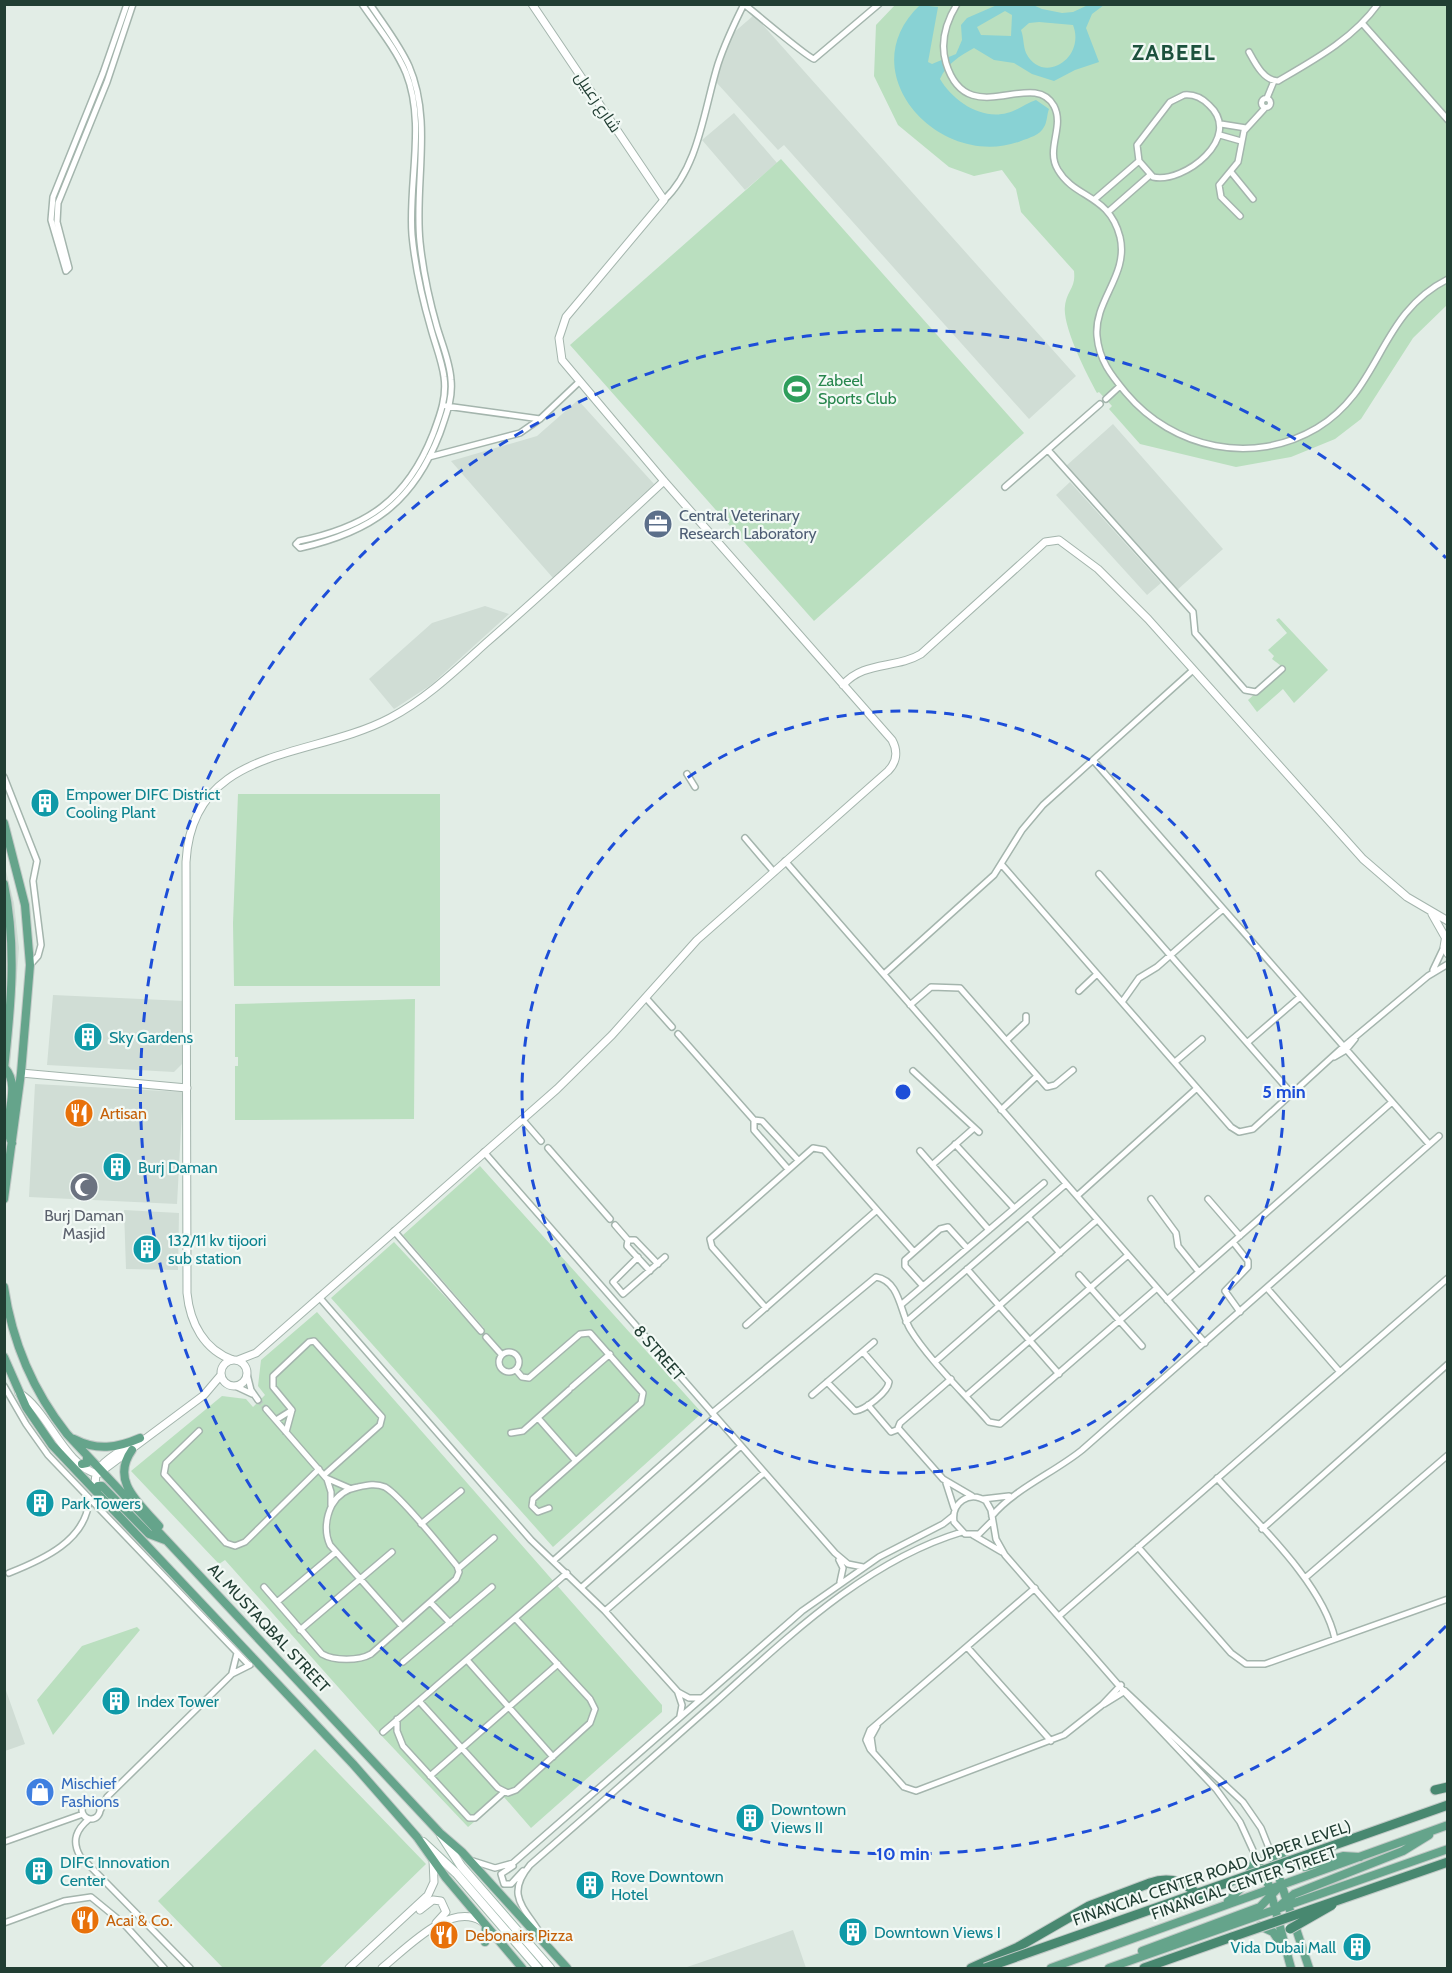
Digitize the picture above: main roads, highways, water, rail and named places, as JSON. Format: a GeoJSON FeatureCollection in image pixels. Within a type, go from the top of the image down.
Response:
{"type":"FeatureCollection","features":[{"type":"Feature","properties":{"kind":"highway"},"geometry":{"type":"LineString","coordinates":[[1435,1790],[1448,1787]]}},
{"type":"Feature","properties":{"kind":"highway","name":"FINANCIAL CENTER ROAD (UPPER LEVEL)"},"geometry":{"type":"LineString","coordinates":[[986,1968],[1448,1805]]}},
{"type":"Feature","properties":{"kind":"highway"},"geometry":{"type":"LineString","coordinates":[[1144,1968],[1448,1863]]}},
{"type":"Feature","properties":{"kind":"highway"},"geometry":{"type":"LineString","coordinates":[[970,1968],[1029,1941],[1089,1906],[1155,1881],[1172,1880],[1182,1883],[1195,1892],[1201,1900]]}},
{"type":"Feature","properties":{"kind":"highway"},"geometry":{"type":"LineString","coordinates":[[1290,1929],[1323,1912],[1336,1901]]}},
{"type":"Feature","properties":{"kind":"main road"},"geometry":{"type":"LineString","coordinates":[[4,823],[25,905],[30,965],[21,1073],[4,1199]]}},
{"type":"Feature","properties":{"kind":"main road"},"geometry":{"type":"LineString","coordinates":[[4,884],[11,924],[14,968],[4,1068],[12,1081],[7,1126],[12,1143]]}},
{"type":"Feature","properties":{"kind":"main road","name":"AL MUSTAQBAL STREET"},"geometry":{"type":"LineString","coordinates":[[4,1287],[13,1329],[27,1369],[47,1407],[84,1460],[165,1540],[404,1791],[440,1833],[461,1866],[550,1968]]}},
{"type":"Feature","properties":{"kind":"main road","name":"AL MUSTAQBAL STREET"},"geometry":{"type":"LineString","coordinates":[[4,1357],[19,1393],[48,1439],[123,1521],[327,1734],[417,1837],[456,1873],[538,1968]]}},
{"type":"Feature","properties":{"kind":"main road"},"geometry":{"type":"LineString","coordinates":[[67,1434],[84,1444],[104,1448],[123,1445],[140,1438]]}},
{"type":"Feature","properties":{"kind":"main road"},"geometry":{"type":"LineString","coordinates":[[132,1450],[124,1466],[125,1485],[160,1527],[165,1540]]}},
{"type":"Feature","properties":{"kind":"main road"},"geometry":{"type":"LineString","coordinates":[[98,1493],[98,1486],[102,1486],[148,1533],[165,1540]]}},
{"type":"Feature","properties":{"kind":"main road"},"geometry":{"type":"LineString","coordinates":[[123,1521],[125,1528],[134,1539],[134,1546]]}},
{"type":"Feature","properties":{"kind":"main road","name":"FINANCIAL CENTER STREET"},"geometry":{"type":"LineString","coordinates":[[1051,1968],[1219,1906],[1254,1895],[1271,1893],[1281,1886],[1448,1825]]}},
{"type":"Feature","properties":{"kind":"main road"},"geometry":{"type":"LineString","coordinates":[[1109,1968],[1276,1910],[1296,1898],[1403,1851],[1436,1829]]}},
{"type":"Feature","properties":{"kind":"main road"},"geometry":{"type":"LineString","coordinates":[[440,1833],[469,1860],[567,1968]]}},
{"type":"Feature","properties":{"kind":"main road"},"geometry":{"type":"LineString","coordinates":[[417,1837],[484,1924],[522,1968]]}},
{"type":"Feature","properties":{"kind":"main road"},"geometry":{"type":"LineString","coordinates":[[1296,1898],[1326,1892],[1448,1849]]}},
{"type":"Feature","properties":{"kind":"main road"},"geometry":{"type":"LineString","coordinates":[[1309,1968],[1271,1853],[1305,1867],[1342,1856],[1361,1857]]}},
{"type":"Feature","properties":{"kind":"main road"},"geometry":{"type":"LineString","coordinates":[[1219,1906],[1231,1899],[1245,1884],[1256,1857],[1271,1893],[1291,1968]]}},
{"type":"Feature","properties":{"kind":"main road"},"geometry":{"type":"LineString","coordinates":[[1300,1941],[1303,1913],[1326,1892]]}},
{"type":"Feature","properties":{"kind":"main road"},"geometry":{"type":"LineString","coordinates":[[1121,1964],[1137,1953],[1260,1907],[1271,1893]]}},
{"type":"Feature","properties":{"kind":"main road"},"geometry":{"type":"LineString","coordinates":[[1254,1895],[1262,1901],[1260,1907]]}},
{"type":"Feature","properties":{"kind":"main road"},"geometry":{"type":"LineString","coordinates":[[484,1924],[485,1942]]}},
{"type":"Feature","properties":{"kind":"main road"},"geometry":{"type":"LineString","coordinates":[[1229,1927],[1265,1927],[1274,1933],[1285,1949]]}},
{"type":"Feature","properties":{"kind":"water"},"geometry":{"type":"Polygon","coordinates":[[[920,5],[938,7],[928,62],[932,64],[956,54],[962,40],[961,25],[967,18],[997,5],[1033,5],[1062,13],[1073,12],[1088,5],[1104,5],[1092,14],[1086,28],[1099,62],[1075,70],[1054,81],[1032,74],[1014,63],[994,60],[974,48],[959,57],[946,69],[940,79],[952,95],[978,111],[987,114],[1007,113],[1036,100],[1049,109],[1045,125],[1037,134],[1021,141],[991,147],[961,142],[935,130],[913,110],[899,86],[894,59],[900,32],[920,5]],[[1005,11],[977,27],[981,35],[1011,36],[1012,15],[1005,11]],[[1029,23],[1021,30],[1026,53],[1033,63],[1042,67],[1061,64],[1074,48],[1073,25],[1029,23]]]}},
{"type":"Feature","properties":{"kind":"tunnel"},"geometry":{"type":"LineString","coordinates":[[258,1400],[266,1409]]}},
{"type":"Feature","properties":{"kind":"place","name":"Zabeel Sports Club"},"geometry":{"type":"Point","coordinates":[797,389]}},
{"type":"Feature","properties":{"kind":"place","name":"Central Veterinary Research Laboratory"},"geometry":{"type":"Point","coordinates":[658,524]}},
{"type":"Feature","properties":{"kind":"place","name":"Empower DIFC District Cooling Plant"},"geometry":{"type":"Point","coordinates":[45,803]}},
{"type":"Feature","properties":{"kind":"place","name":"Sky Gardens"},"geometry":{"type":"Point","coordinates":[88,1037]}},
{"type":"Feature","properties":{"kind":"place","name":"Artisan"},"geometry":{"type":"Point","coordinates":[79,1113]}},
{"type":"Feature","properties":{"kind":"place","name":"Burj Daman"},"geometry":{"type":"Point","coordinates":[117,1167]}},
{"type":"Feature","properties":{"kind":"place","name":"Burj Daman Masjid"},"geometry":{"type":"Point","coordinates":[84,1187]}},
{"type":"Feature","properties":{"kind":"place","name":"132/11 kv tijoori sub station"},"geometry":{"type":"Point","coordinates":[147,1249]}},
{"type":"Feature","properties":{"kind":"place","name":"Park Towers"},"geometry":{"type":"Point","coordinates":[40,1503]}},
{"type":"Feature","properties":{"kind":"place","name":"Index Tower"},"geometry":{"type":"Point","coordinates":[116,1701]}},
{"type":"Feature","properties":{"kind":"place","name":"Mischief Fashions"},"geometry":{"type":"Point","coordinates":[40,1792]}},
{"type":"Feature","properties":{"kind":"place","name":"Downtown Views II"},"geometry":{"type":"Point","coordinates":[750,1818]}},
{"type":"Feature","properties":{"kind":"place","name":"DIFC Innovation Center"},"geometry":{"type":"Point","coordinates":[39,1871]}},
{"type":"Feature","properties":{"kind":"place","name":"Rove Downtown Hotel"},"geometry":{"type":"Point","coordinates":[590,1885]}},
{"type":"Feature","properties":{"kind":"place","name":"Acai & Co."},"geometry":{"type":"Point","coordinates":[85,1920]}},
{"type":"Feature","properties":{"kind":"place","name":"Downtown Views I"},"geometry":{"type":"Point","coordinates":[853,1932]}},
{"type":"Feature","properties":{"kind":"place","name":"Debonairs Pizza"},"geometry":{"type":"Point","coordinates":[444,1935]}},
{"type":"Feature","properties":{"kind":"place","name":"Vida Dubai Mall"},"geometry":{"type":"Point","coordinates":[1357,1947]}},
{"type":"Feature","properties":{"kind":"district","name":"ZABEEL"},"geometry":{"type":"Point","coordinates":[1174,52]}}]}
